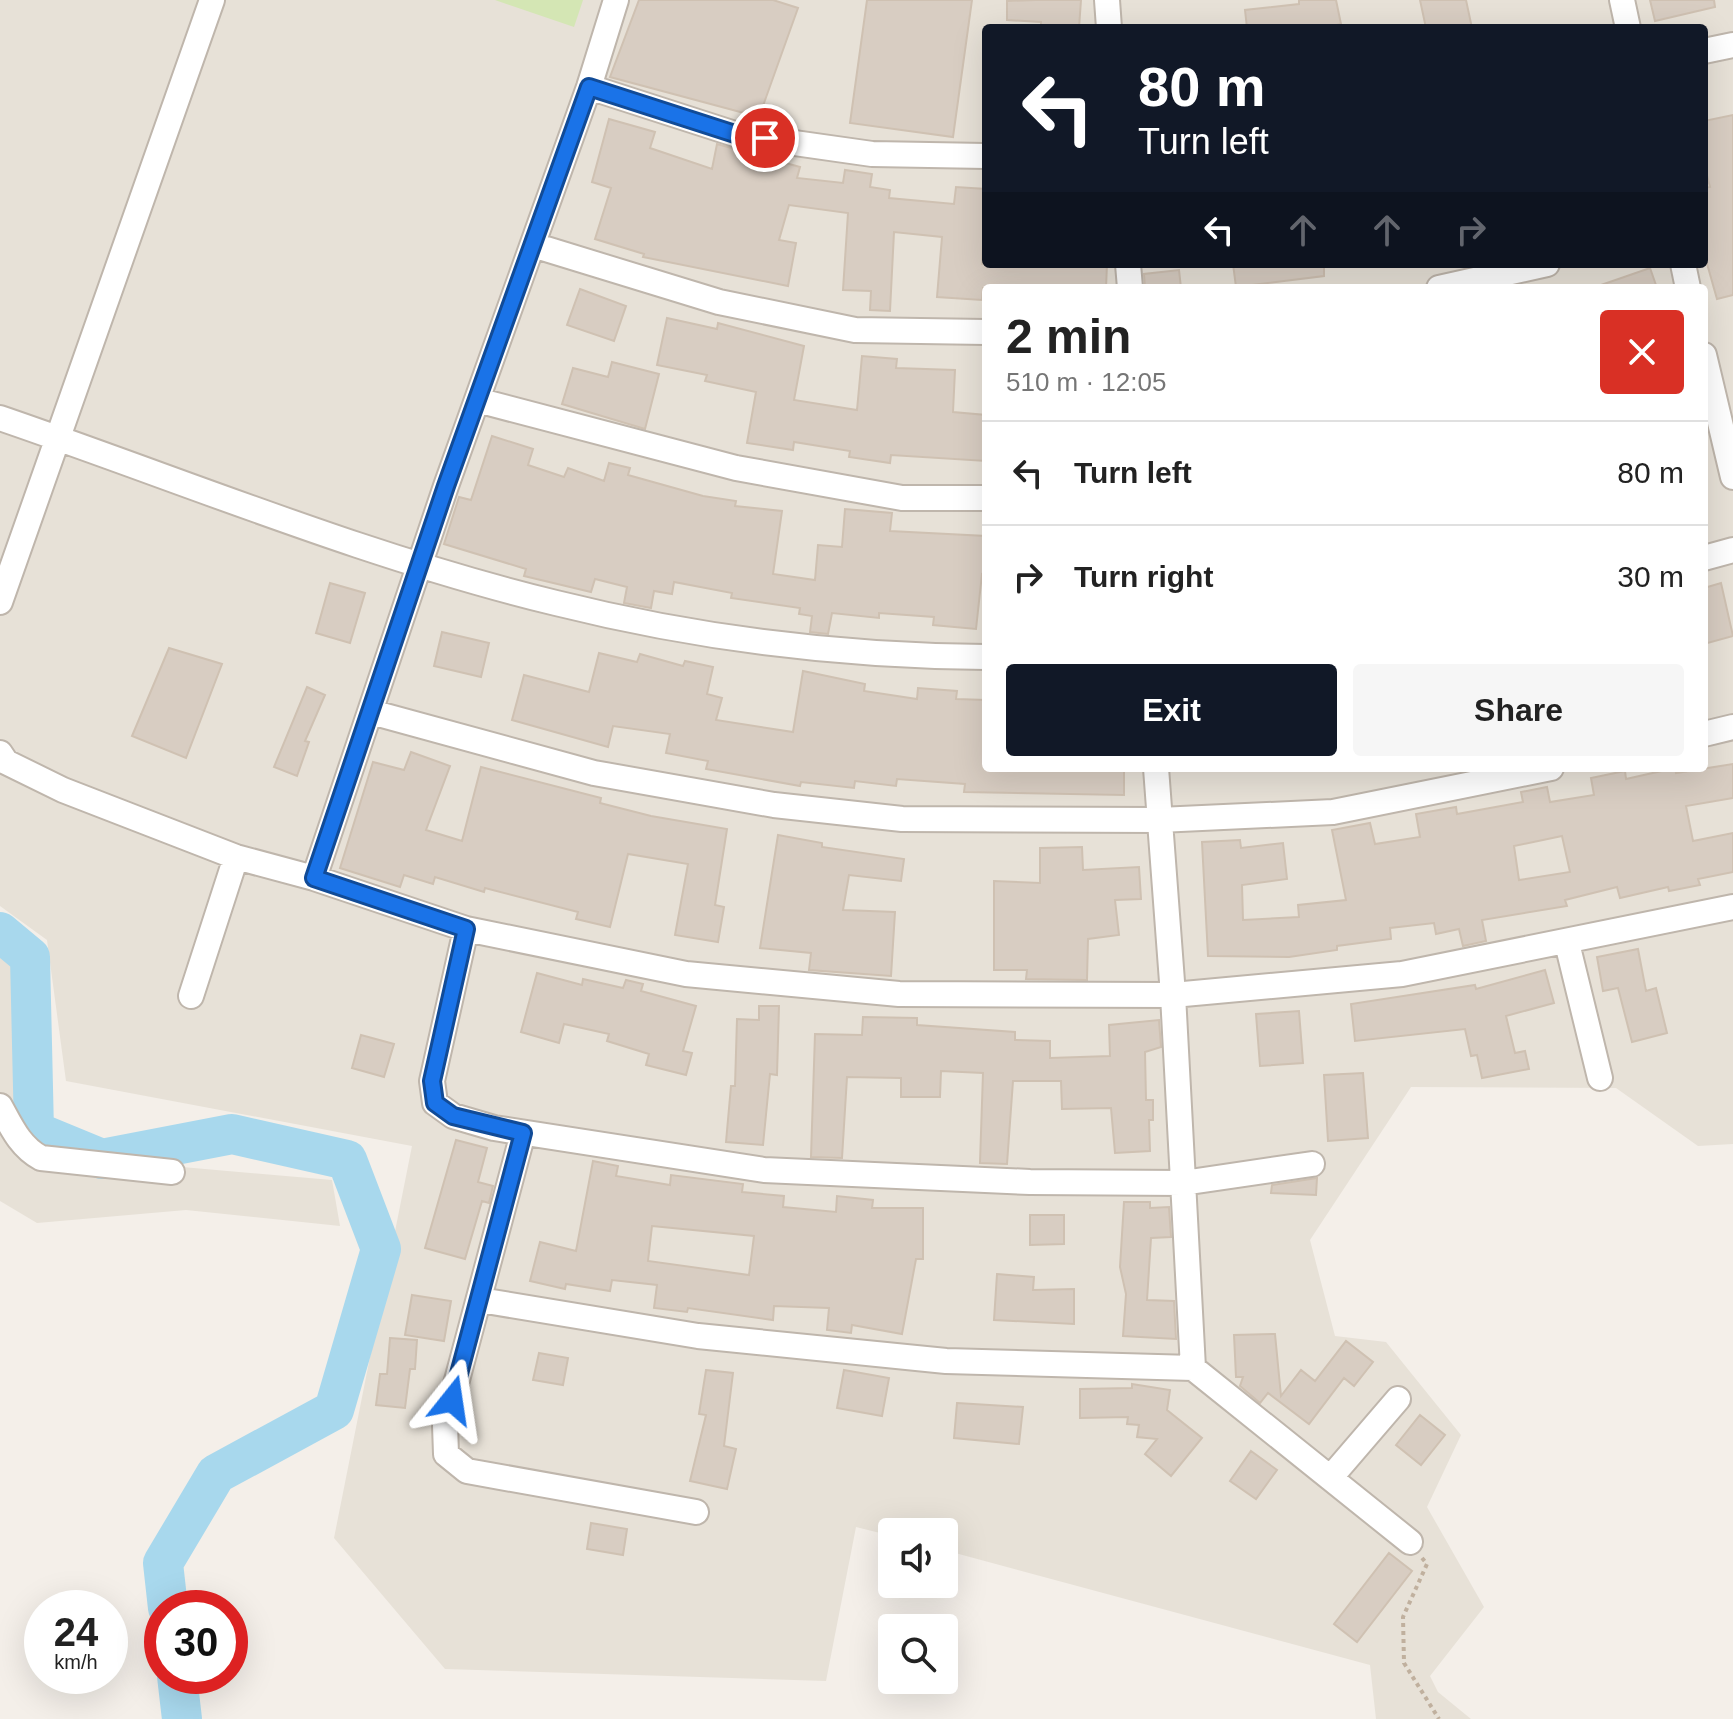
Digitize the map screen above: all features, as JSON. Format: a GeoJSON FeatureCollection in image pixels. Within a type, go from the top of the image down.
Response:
{"type":"FeatureCollection","features":[{"type":"Feature","properties":{"kind":"street"},"geometry":{"type":"LineString","coordinates":[[0,602],[212,0]]}},
{"type":"Feature","properties":{"kind":"street"},"geometry":{"type":"LineString","coordinates":[[314,878],[477,400],[589,87],[616,0]]}},
{"type":"Feature","properties":{"kind":"street"},"geometry":{"type":"LineString","coordinates":[[1107,0],[1109,24]]}},
{"type":"Feature","properties":{"kind":"street"},"geometry":{"type":"LineString","coordinates":[[1622,0],[1627,24]]}},
{"type":"Feature","properties":{"kind":"street"},"geometry":{"type":"LineString","coordinates":[[1708,50],[1733,45]]}},
{"type":"Feature","properties":{"kind":"street"},"geometry":{"type":"LineString","coordinates":[[589,87],[738,135],[872,154],[982,156]]}},
{"type":"Feature","properties":{"kind":"street"},"geometry":{"type":"LineString","coordinates":[[533,245],[719,302],[855,330],[982,332]]}},
{"type":"Feature","properties":{"kind":"street"},"geometry":{"type":"LineString","coordinates":[[1457,284],[1529,268]]}},
{"type":"Feature","properties":{"kind":"street"},"geometry":{"type":"LineString","coordinates":[[1708,389],[1733,477]]}},
{"type":"Feature","properties":{"kind":"street"},"geometry":{"type":"LineString","coordinates":[[477,400],[736,468],[902,498],[982,498]]}},
{"type":"Feature","properties":{"kind":"street"},"geometry":{"type":"LineString","coordinates":[[0,418],[234,502],[420,564],[555,603],[738,640],[919,657],[982,657]]}},
{"type":"Feature","properties":{"kind":"street"},"geometry":{"type":"LineString","coordinates":[[1708,557],[1733,550]]}},
{"type":"Feature","properties":{"kind":"street"},"geometry":{"type":"LineString","coordinates":[[371,712],[594,773],[774,805],[902,819],[1159,820],[1333,812],[1531,772]]}},
{"type":"Feature","properties":{"kind":"street"},"geometry":{"type":"LineString","coordinates":[[1708,733],[1733,727]]}},
{"type":"Feature","properties":{"kind":"street"},"geometry":{"type":"LineString","coordinates":[[0,753],[6,762],[63,790],[236,857],[314,878],[466,929],[686,974],[899,994],[1173,995],[1402,974],[1732,913]]}},
{"type":"Feature","properties":{"kind":"street"},"geometry":{"type":"LineString","coordinates":[[1156,772],[1173,995],[1193,1368]]}},
{"type":"Feature","properties":{"kind":"street"},"geometry":{"type":"LineString","coordinates":[[191,996],[236,857]]}},
{"type":"Feature","properties":{"kind":"street"},"geometry":{"type":"LineString","coordinates":[[466,929],[432,1081],[435,1103],[453,1116],[523,1133],[764,1170],[1030,1182],[1183,1183],[1312,1164]]}},
{"type":"Feature","properties":{"kind":"street"},"geometry":{"type":"LineString","coordinates":[[1567,943],[1600,1078]]}},
{"type":"Feature","properties":{"kind":"street"},"geometry":{"type":"LineString","coordinates":[[0,1106],[19,1139],[30,1152],[41,1158],[172,1172]]}},
{"type":"Feature","properties":{"kind":"street"},"geometry":{"type":"LineString","coordinates":[[523,1133],[445,1425],[446,1454],[457,1466],[467,1471],[696,1512]]}},
{"type":"Feature","properties":{"kind":"street"},"geometry":{"type":"LineString","coordinates":[[480,1300],[698,1336],[946,1361],[1193,1368],[1410,1542]]}},
{"type":"Feature","properties":{"kind":"street"},"geometry":{"type":"LineString","coordinates":[[1331,1477],[1398,1399]]}},
{"type":"Feature","properties":{"kind":"path"},"geometry":{"type":"LineString","coordinates":[[1410,1542],[1427,1564],[1403,1617],[1404,1663],[1439,1719]]}},
{"type":"Feature","properties":{"kind":"shaded area"},"geometry":{"type":"Polygon","coordinates":[[[0,0],[1733,0],[1733,1144],[1698,1146],[1616,1088],[1411,1087],[1310,1240],[1335,1336],[1386,1342],[1461,1435],[1427,1507],[1484,1607],[1430,1676],[1438,1692],[1471,1719],[1376,1719],[1370,1665],[958,1554],[958,1518],[878,1518],[878,1532],[856,1527],[826,1681],[445,1669],[334,1538],[412,1146],[66,1081],[47,940],[0,906],[0,0]]]}},
{"type":"Feature","properties":{"kind":"shaded area"},"geometry":{"type":"Polygon","coordinates":[[[0,948],[13,958],[27,1132],[91,1159],[332,1180],[340,1226],[186,1210],[37,1223],[0,1201],[0,948]]]}},
{"type":"Feature","properties":{"kind":"green space"},"geometry":{"type":"Polygon","coordinates":[[[495,0],[583,0],[574,27],[495,0]]]}},
{"type":"Feature","properties":{"kind":"building"},"geometry":{"type":"Polygon","coordinates":[[[639,0],[773,0],[798,8],[759,117],[610,77],[639,0]]]}},
{"type":"Feature","properties":{"kind":"building"},"geometry":{"type":"Polygon","coordinates":[[[867,0],[972,0],[953,137],[850,123],[867,0]]]}},
{"type":"Feature","properties":{"kind":"building"},"geometry":{"type":"Polygon","coordinates":[[[1081,0],[1079,24],[1007,20],[1007,1],[1081,0]]]}},
{"type":"Feature","properties":{"kind":"building"},"geometry":{"type":"Polygon","coordinates":[[[1299,0],[1336,0],[1341,24],[1247,24],[1245,10],[1299,4],[1299,0]]]}},
{"type":"Feature","properties":{"kind":"building"},"geometry":{"type":"Polygon","coordinates":[[[1420,0],[1466,0],[1471,24],[1425,24],[1420,0]]]}},
{"type":"Feature","properties":{"kind":"building"},"geometry":{"type":"Polygon","coordinates":[[[1650,0],[1714,0],[1715,7],[1655,21],[1650,0]]]}},
{"type":"Feature","properties":{"kind":"building"},"geometry":{"type":"Polygon","coordinates":[[[1733,115],[1733,295],[1717,299],[1708,267],[1708,120],[1733,115]]]}},
{"type":"Feature","properties":{"kind":"building"},"geometry":{"type":"Polygon","coordinates":[[[609,119],[655,132],[650,148],[712,169],[717,144],[800,167],[797,178],[843,183],[845,170],[872,174],[870,187],[890,190],[889,198],[954,204],[956,187],[982,189],[982,268],[1107,268],[1106,284],[982,284],[982,300],[937,297],[942,237],[894,232],[890,311],[870,310],[871,291],[843,290],[848,213],[789,205],[779,240],[796,243],[788,286],[643,257],[644,254],[595,239],[611,188],[592,182],[609,119]]]}},
{"type":"Feature","properties":{"kind":"building"},"geometry":{"type":"Polygon","coordinates":[[[1234,268],[1324,268],[1324,276],[1236,284],[1234,268]]]}},
{"type":"Feature","properties":{"kind":"building"},"geometry":{"type":"Polygon","coordinates":[[[1650,268],[1656,284],[1604,284],[1650,268]]]}},
{"type":"Feature","properties":{"kind":"building"},"geometry":{"type":"Polygon","coordinates":[[[1179,270],[1181,284],[1145,284],[1144,274],[1179,270]]]}},
{"type":"Feature","properties":{"kind":"building"},"geometry":{"type":"Polygon","coordinates":[[[580,289],[626,306],[614,341],[567,325],[580,289]]]}},
{"type":"Feature","properties":{"kind":"building"},"geometry":{"type":"Polygon","coordinates":[[[667,318],[717,329],[718,323],[804,346],[794,400],[857,410],[862,356],[897,359],[896,368],[955,370],[953,412],[982,415],[982,461],[891,455],[890,463],[849,457],[850,451],[794,442],[793,450],[747,443],[756,392],[705,381],[707,375],[657,365],[667,318]]]}},
{"type":"Feature","properties":{"kind":"building"},"geometry":{"type":"Polygon","coordinates":[[[612,362],[659,374],[645,429],[562,404],[573,368],[608,377],[612,362]]]}},
{"type":"Feature","properties":{"kind":"building"},"geometry":{"type":"Polygon","coordinates":[[[492,436],[533,449],[528,465],[564,477],[568,468],[604,481],[609,463],[630,468],[628,475],[703,496],[736,501],[735,506],[782,511],[773,574],[815,580],[818,545],[842,547],[845,509],[892,513],[890,531],[982,536],[982,574],[976,629],[933,625],[934,617],[879,613],[879,618],[832,613],[828,634],[810,632],[812,616],[799,614],[800,608],[731,598],[732,593],[674,582],[672,594],[654,591],[651,608],[624,603],[627,587],[595,579],[591,592],[524,576],[526,569],[444,544],[459,497],[471,500],[492,436]]]}},
{"type":"Feature","properties":{"kind":"building"},"geometry":{"type":"Polygon","coordinates":[[[330,583],[365,593],[350,643],[316,633],[330,583]]]}},
{"type":"Feature","properties":{"kind":"building"},"geometry":{"type":"Polygon","coordinates":[[[1721,583],[1733,636],[1708,643],[1708,587],[1721,583]]]}},
{"type":"Feature","properties":{"kind":"building"},"geometry":{"type":"Polygon","coordinates":[[[442,632],[489,643],[481,677],[434,666],[442,632]]]}},
{"type":"Feature","properties":{"kind":"building"},"geometry":{"type":"Polygon","coordinates":[[[169,648],[222,664],[186,758],[132,736],[169,648]]]}},
{"type":"Feature","properties":{"kind":"building"},"geometry":{"type":"Polygon","coordinates":[[[599,653],[637,662],[640,654],[683,666],[685,661],[713,667],[707,694],[722,698],[716,720],[793,732],[803,671],[865,684],[864,691],[917,699],[918,688],[957,691],[956,699],[982,700],[982,772],[1124,772],[1124,795],[964,792],[965,784],[897,779],[896,786],[855,781],[854,788],[801,782],[800,786],[706,769],[708,761],[666,753],[670,734],[613,726],[608,747],[512,720],[524,675],[589,692],[599,653]]]}},
{"type":"Feature","properties":{"kind":"building"},"geometry":{"type":"Polygon","coordinates":[[[307,687],[325,695],[305,741],[309,742],[297,776],[274,767],[307,687]]]}},
{"type":"Feature","properties":{"kind":"building"},"geometry":{"type":"Polygon","coordinates":[[[411,752],[450,766],[426,830],[462,841],[481,767],[601,798],[600,803],[651,816],[727,829],[715,905],[724,907],[718,942],[675,935],[688,864],[628,854],[610,927],[576,919],[578,912],[485,888],[484,892],[435,877],[433,884],[404,875],[400,887],[340,868],[373,762],[404,770],[411,752]]]}},
{"type":"Feature","properties":{"kind":"building"},"geometry":{"type":"Polygon","coordinates":[[[1733,764],[1733,798],[1686,806],[1693,841],[1733,833],[1733,872],[1698,879],[1700,885],[1669,891],[1668,887],[1620,898],[1617,887],[1565,900],[1567,906],[1482,920],[1486,941],[1463,946],[1459,929],[1436,934],[1434,923],[1390,928],[1391,939],[1337,946],[1337,950],[1289,957],[1208,956],[1202,842],[1240,840],[1241,848],[1283,843],[1287,879],[1242,885],[1243,920],[1299,917],[1298,905],[1346,900],[1332,830],[1370,823],[1375,844],[1420,837],[1416,814],[1456,807],[1457,814],[1523,802],[1521,792],[1547,787],[1550,802],[1594,795],[1591,778],[1620,772],[1625,772],[1626,779],[1657,772],[1708,772],[1708,768],[1733,764]],[[1562,836],[1514,846],[1519,880],[1570,872],[1562,836]]]}},
{"type":"Feature","properties":{"kind":"building"},"geometry":{"type":"Polygon","coordinates":[[[778,835],[822,843],[822,847],[904,859],[901,881],[849,875],[843,910],[895,912],[891,976],[809,970],[811,953],[760,948],[778,835]]]}},
{"type":"Feature","properties":{"kind":"building"},"geometry":{"type":"Polygon","coordinates":[[[1082,847],[1083,870],[1139,867],[1141,899],[1115,900],[1119,935],[1088,939],[1087,980],[1026,979],[1027,970],[994,970],[994,881],[1040,883],[1040,848],[1082,847]]]}},
{"type":"Feature","properties":{"kind":"building"},"geometry":{"type":"Polygon","coordinates":[[[1638,949],[1646,991],[1656,988],[1667,1033],[1632,1042],[1618,988],[1603,991],[1597,957],[1638,949]]]}},
{"type":"Feature","properties":{"kind":"building"},"geometry":{"type":"Polygon","coordinates":[[[1545,970],[1554,1003],[1506,1016],[1515,1053],[1525,1051],[1529,1069],[1482,1078],[1477,1055],[1471,1056],[1465,1029],[1355,1041],[1351,1004],[1475,985],[1476,989],[1545,970]]]}},
{"type":"Feature","properties":{"kind":"building"},"geometry":{"type":"Polygon","coordinates":[[[537,973],[582,985],[583,979],[623,988],[626,980],[643,984],[641,991],[696,1006],[683,1051],[692,1053],[686,1075],[646,1065],[649,1054],[607,1041],[609,1034],[564,1024],[559,1043],[521,1032],[537,973]]]}},
{"type":"Feature","properties":{"kind":"building"},"geometry":{"type":"Polygon","coordinates":[[[759,1006],[779,1006],[777,1075],[770,1074],[763,1145],[726,1142],[731,1086],[735,1086],[737,1019],[759,1020],[759,1006]]]}},
{"type":"Feature","properties":{"kind":"building"},"geometry":{"type":"Polygon","coordinates":[[[1299,1011],[1303,1063],[1260,1066],[1256,1014],[1299,1011]]]}},
{"type":"Feature","properties":{"kind":"building"},"geometry":{"type":"Polygon","coordinates":[[[863,1017],[917,1018],[917,1025],[1015,1032],[1015,1040],[1050,1041],[1050,1058],[1110,1056],[1109,1025],[1159,1020],[1161,1047],[1145,1052],[1146,1100],[1153,1100],[1153,1120],[1149,1120],[1150,1151],[1115,1153],[1111,1108],[1062,1109],[1061,1081],[1013,1081],[1007,1164],[980,1163],[983,1073],[941,1071],[940,1097],[901,1097],[901,1078],[847,1077],[842,1158],[811,1157],[815,1034],[862,1035],[863,1017]]]}},
{"type":"Feature","properties":{"kind":"building"},"geometry":{"type":"Polygon","coordinates":[[[361,1035],[394,1044],[384,1077],[352,1068],[361,1035]]]}},
{"type":"Feature","properties":{"kind":"building"},"geometry":{"type":"Polygon","coordinates":[[[1363,1073],[1368,1138],[1328,1141],[1324,1075],[1363,1073]]]}},
{"type":"Feature","properties":{"kind":"building"},"geometry":{"type":"Polygon","coordinates":[[[456,1140],[487,1148],[478,1182],[493,1186],[489,1203],[482,1201],[465,1259],[425,1248],[456,1140]]]}},
{"type":"Feature","properties":{"kind":"building"},"geometry":{"type":"Polygon","coordinates":[[[593,1161],[618,1166],[616,1176],[670,1185],[671,1175],[743,1184],[742,1192],[784,1196],[783,1207],[836,1212],[837,1196],[873,1200],[872,1208],[923,1208],[923,1259],[916,1259],[902,1334],[852,1325],[851,1333],[827,1330],[829,1308],[774,1306],[773,1320],[688,1308],[687,1312],[654,1308],[657,1285],[612,1280],[610,1291],[566,1284],[565,1289],[530,1281],[540,1242],[576,1251],[593,1161]],[[652,1226],[648,1261],[749,1275],[754,1236],[652,1226]]]}},
{"type":"Feature","properties":{"kind":"building"},"geometry":{"type":"Polygon","coordinates":[[[1317,1178],[1316,1195],[1271,1193],[1272,1185],[1317,1178]]]}},
{"type":"Feature","properties":{"kind":"building"},"geometry":{"type":"Polygon","coordinates":[[[1124,1202],[1150,1202],[1150,1208],[1169,1207],[1171,1237],[1151,1238],[1147,1300],[1174,1301],[1176,1339],[1123,1336],[1126,1294],[1120,1267],[1124,1202]]]}},
{"type":"Feature","properties":{"kind":"building"},"geometry":{"type":"Polygon","coordinates":[[[1030,1215],[1064,1215],[1064,1244],[1030,1245],[1030,1215]]]}},
{"type":"Feature","properties":{"kind":"building"},"geometry":{"type":"Polygon","coordinates":[[[997,1274],[1034,1277],[1033,1290],[1074,1289],[1074,1324],[994,1320],[997,1274]]]}},
{"type":"Feature","properties":{"kind":"building"},"geometry":{"type":"Polygon","coordinates":[[[412,1295],[451,1301],[444,1341],[405,1335],[412,1295]]]}},
{"type":"Feature","properties":{"kind":"building"},"geometry":{"type":"Polygon","coordinates":[[[1275,1334],[1281,1396],[1301,1370],[1315,1381],[1346,1341],[1373,1362],[1354,1386],[1344,1378],[1309,1424],[1268,1393],[1260,1403],[1240,1386],[1243,1377],[1236,1377],[1234,1335],[1275,1334]]]}},
{"type":"Feature","properties":{"kind":"building"},"geometry":{"type":"Polygon","coordinates":[[[390,1338],[417,1340],[415,1369],[410,1369],[405,1408],[376,1405],[380,1374],[387,1374],[390,1338]]]}},
{"type":"Feature","properties":{"kind":"building"},"geometry":{"type":"Polygon","coordinates":[[[539,1353],[568,1358],[563,1385],[533,1380],[539,1353]]]}},
{"type":"Feature","properties":{"kind":"building"},"geometry":{"type":"Polygon","coordinates":[[[706,1370],[733,1373],[724,1446],[736,1449],[727,1489],[690,1481],[706,1415],[699,1414],[706,1370]]]}},
{"type":"Feature","properties":{"kind":"building"},"geometry":{"type":"Polygon","coordinates":[[[844,1370],[889,1378],[882,1416],[837,1408],[844,1370]]]}},
{"type":"Feature","properties":{"kind":"building"},"geometry":{"type":"Polygon","coordinates":[[[1132,1384],[1170,1390],[1167,1410],[1202,1438],[1171,1476],[1145,1454],[1157,1439],[1137,1437],[1139,1425],[1127,1424],[1128,1417],[1080,1418],[1080,1389],[1132,1388],[1132,1384]]]}},
{"type":"Feature","properties":{"kind":"building"},"geometry":{"type":"Polygon","coordinates":[[[957,1403],[1023,1407],[1019,1444],[954,1438],[957,1403]]]}},
{"type":"Feature","properties":{"kind":"building"},"geometry":{"type":"Polygon","coordinates":[[[1420,1415],[1445,1435],[1421,1465],[1396,1445],[1420,1415]]]}},
{"type":"Feature","properties":{"kind":"building"},"geometry":{"type":"Polygon","coordinates":[[[1251,1451],[1277,1470],[1256,1499],[1230,1481],[1251,1451]]]}},
{"type":"Feature","properties":{"kind":"building"},"geometry":{"type":"Polygon","coordinates":[[[591,1523],[627,1529],[623,1555],[587,1549],[591,1523]]]}},
{"type":"Feature","properties":{"kind":"building"},"geometry":{"type":"Polygon","coordinates":[[[1389,1553],[1412,1571],[1357,1642],[1334,1624],[1389,1553]]]}},
{"type":"Feature","properties":{"kind":"waterway"},"geometry":{"type":"LineString","coordinates":[[0,932],[30,957],[34,1131],[102,1159],[232,1134],[347,1160],[381,1249],[334,1410],[216,1474],[163,1563],[166,1590]]}},
{"type":"Feature","properties":{"kind":"waterway"},"geometry":{"type":"LineString","coordinates":[[179,1694],[182,1719]]}},
{"type":"Feature","properties":{"kind":"route"},"geometry":{"type":"LineString","coordinates":[[452,1400],[523,1133],[453,1116],[435,1103],[432,1081],[466,929],[314,878],[446,486],[589,87],[738,135],[765,138]]}}]}
